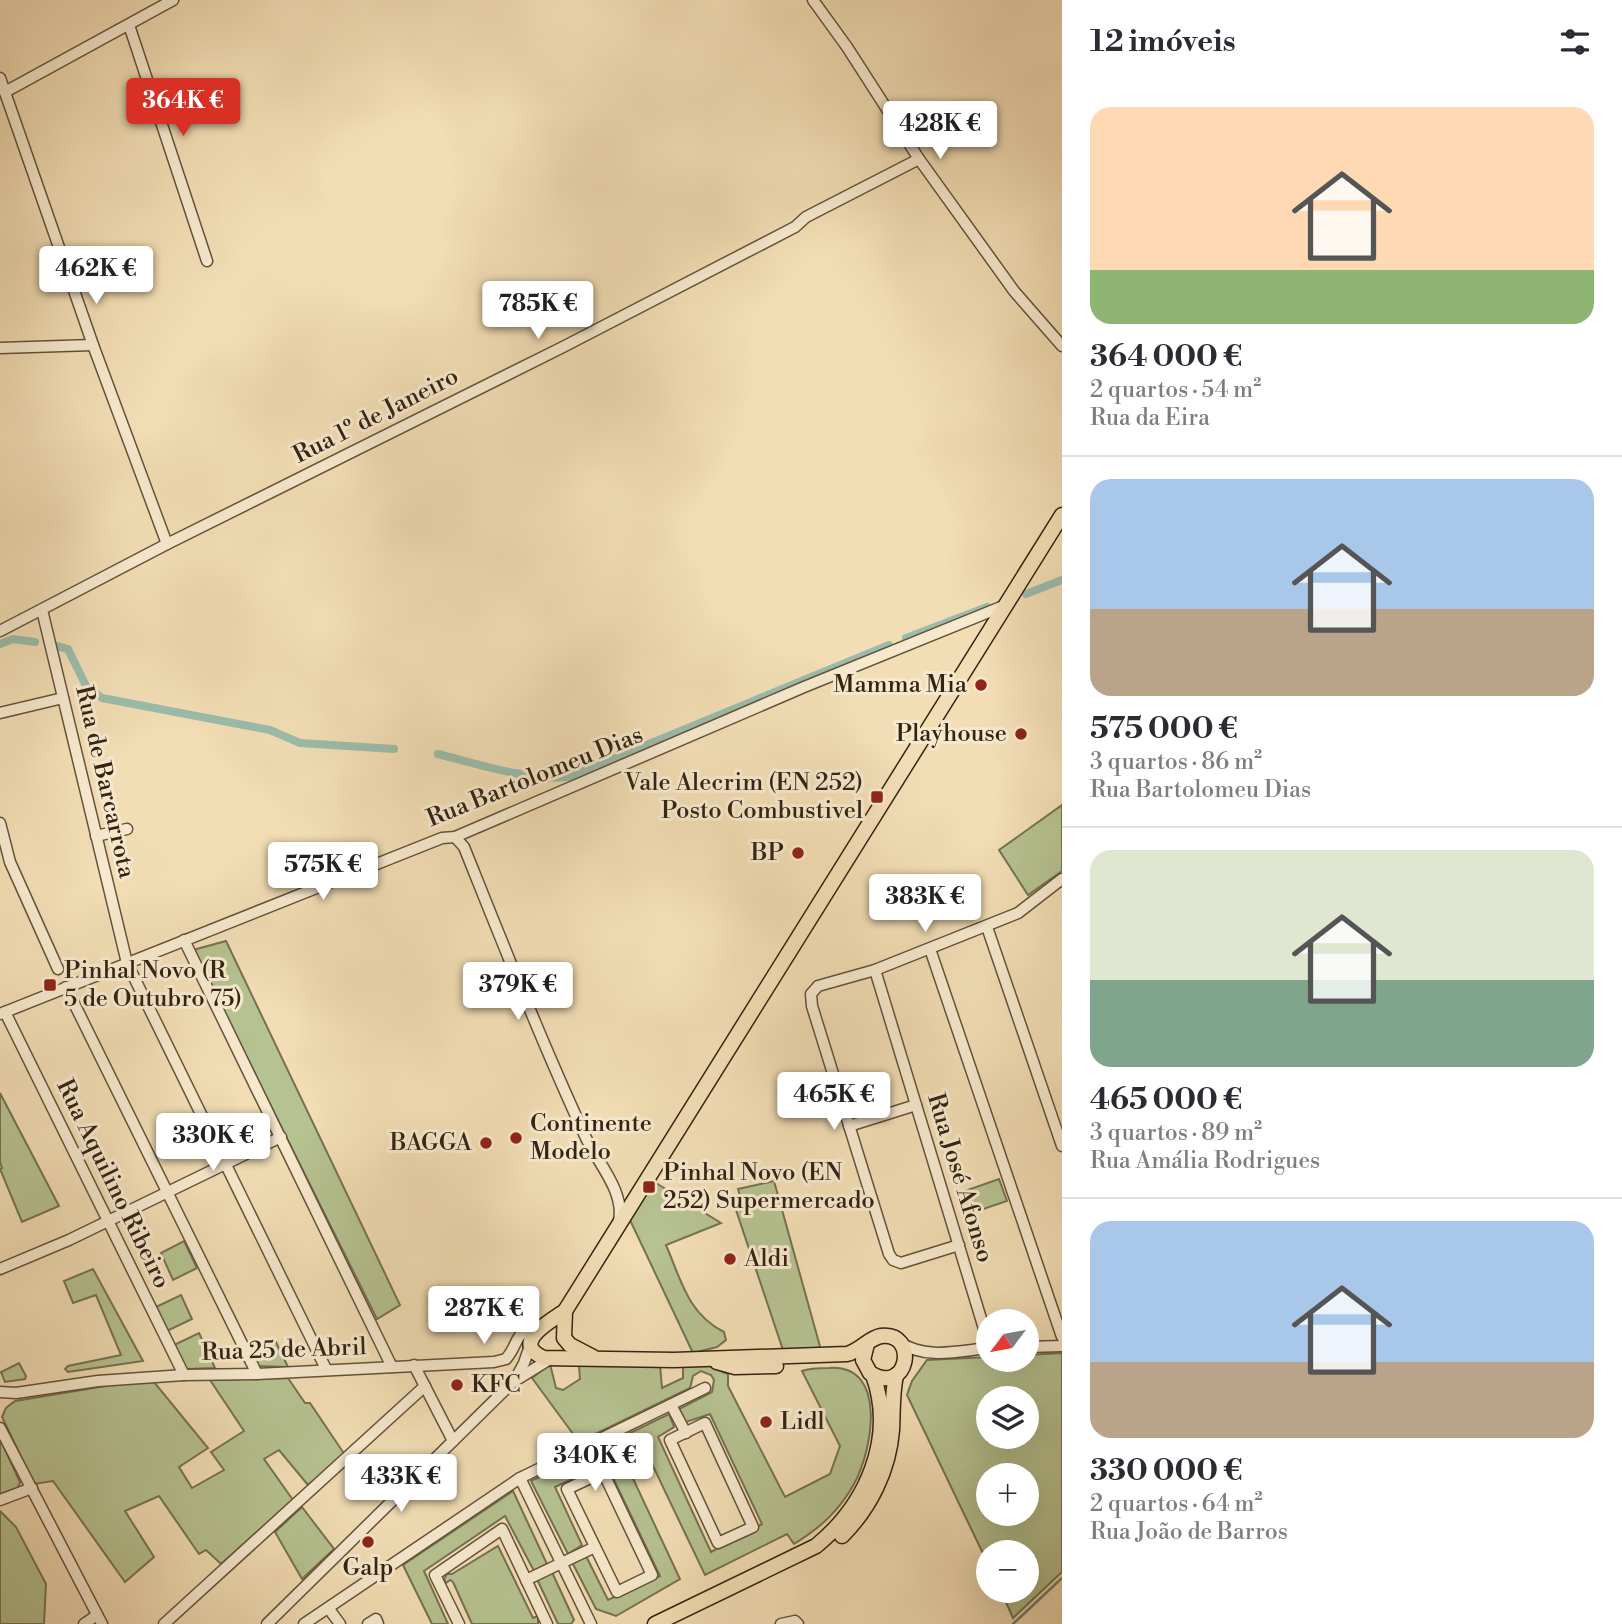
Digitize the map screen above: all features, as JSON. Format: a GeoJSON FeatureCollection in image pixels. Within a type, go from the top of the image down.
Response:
{"type":"FeatureCollection","features":[{"type":"Feature","properties":{"kind":"main road"},"geometry":{"type":"LineString","coordinates":[[677,1624],[820,1553],[843,1535],[864,1510],[882,1475],[890,1446],[892,1396],[905,1352],[899,1342],[883,1335],[847,1354],[705,1359],[552,1358],[536,1353],[538,1331],[565,1311],[1062,515]]}},
{"type":"Feature","properties":{"kind":"main road"},"geometry":{"type":"LineString","coordinates":[[552,1358],[563,1350],[565,1311]]}},
{"type":"Feature","properties":{"kind":"main road"},"geometry":{"type":"LineString","coordinates":[[538,1331],[559,1329],[581,1352],[594,1357]]}},
{"type":"Feature","properties":{"kind":"main road"},"geometry":{"type":"LineString","coordinates":[[655,1624],[816,1546],[836,1529],[856,1504],[877,1453],[882,1403],[863,1354],[867,1344]]}},
{"type":"Feature","properties":{"kind":"main road"},"geometry":{"type":"LineString","coordinates":[[705,1359],[741,1367],[845,1361],[884,1378],[900,1370]]}},
{"type":"Feature","properties":{"kind":"street"},"geometry":{"type":"LineString","coordinates":[[5,92],[173,0]]}},
{"type":"Feature","properties":{"kind":"street"},"geometry":{"type":"LineString","coordinates":[[813,0],[847,47],[919,159],[1014,291],[1062,346]]}},
{"type":"Feature","properties":{"kind":"street"},"geometry":{"type":"LineString","coordinates":[[129,25],[207,261]]}},
{"type":"Feature","properties":{"kind":"street"},"geometry":{"type":"LineString","coordinates":[[0,78],[93,345],[167,544]]}},
{"type":"Feature","properties":{"kind":"street","name":"Rua 1º de Janeiro"},"geometry":{"type":"LineString","coordinates":[[0,631],[167,544],[561,348],[795,227],[806,217],[919,159]]}},
{"type":"Feature","properties":{"kind":"street"},"geometry":{"type":"LineString","coordinates":[[0,348],[93,345]]}},
{"type":"Feature","properties":{"kind":"street","name":"Rua Bartolomeu Dias"},"geometry":{"type":"LineString","coordinates":[[3,1013],[442,838],[455,837],[804,687],[1006,605]]}},
{"type":"Feature","properties":{"kind":"street","name":"Rua de Barcarrota"},"geometry":{"type":"LineString","coordinates":[[42,610],[127,963],[326,1369]]}},
{"type":"Feature","properties":{"kind":"street"},"geometry":{"type":"LineString","coordinates":[[0,713],[64,698]]}},
{"type":"Feature","properties":{"kind":"street"},"geometry":{"type":"LineString","coordinates":[[0,823],[5,863],[58,969]]}},
{"type":"Feature","properties":{"kind":"street"},"geometry":{"type":"LineString","coordinates":[[96,836],[127,829]]}},
{"type":"Feature","properties":{"kind":"street"},"geometry":{"type":"LineString","coordinates":[[455,837],[464,847],[553,1066],[595,1156],[618,1192],[628,1196],[639,1191]]}},
{"type":"Feature","properties":{"kind":"street"},"geometry":{"type":"LineString","coordinates":[[959,1245],[901,1264],[888,1254],[812,1006],[811,994],[818,986],[875,970],[1018,913],[1062,879]]}},
{"type":"Feature","properties":{"kind":"street"},"geometry":{"type":"LineString","coordinates":[[987,927],[1062,1146]]}},
{"type":"Feature","properties":{"kind":"street"},"geometry":{"type":"LineString","coordinates":[[184,940],[392,1367]]}},
{"type":"Feature","properties":{"kind":"street"},"geometry":{"type":"LineString","coordinates":[[930,949],[1062,1337]]}},
{"type":"Feature","properties":{"kind":"street","name":"Rua José Afonso"},"geometry":{"type":"LineString","coordinates":[[875,970],[978,1309]]}},
{"type":"Feature","properties":{"kind":"street"},"geometry":{"type":"LineString","coordinates":[[66,988],[257,1374]]}},
{"type":"Feature","properties":{"kind":"street","name":"Rua Aquilino Ribeiro"},"geometry":{"type":"LineString","coordinates":[[3,1013],[184,1375]]}},
{"type":"Feature","properties":{"kind":"street"},"geometry":{"type":"LineString","coordinates":[[849,1126],[916,1105]]}},
{"type":"Feature","properties":{"kind":"street"},"geometry":{"type":"LineString","coordinates":[[0,1269],[69,1240],[281,1137]]}},
{"type":"Feature","properties":{"kind":"street"},"geometry":{"type":"LineString","coordinates":[[613,1186],[621,1208],[618,1225]]}},
{"type":"Feature","properties":{"kind":"street","name":"Rua 25 de Abril"},"geometry":{"type":"LineString","coordinates":[[0,1394],[98,1381],[184,1375],[257,1374],[500,1361],[511,1353],[520,1333],[526,1329],[538,1331]]}},
{"type":"Feature","properties":{"kind":"street"},"geometry":{"type":"LineString","coordinates":[[513,1382],[538,1331]]}},
{"type":"Feature","properties":{"kind":"street"},"geometry":{"type":"LineString","coordinates":[[899,1342],[923,1353],[976,1348]]}},
{"type":"Feature","properties":{"kind":"street"},"geometry":{"type":"LineString","coordinates":[[1040,1347],[1062,1346]]}},
{"type":"Feature","properties":{"kind":"street"},"geometry":{"type":"LineString","coordinates":[[900,1370],[923,1353]]}},
{"type":"Feature","properties":{"kind":"street"},"geometry":{"type":"LineString","coordinates":[[267,1624],[513,1382],[552,1358]]}},
{"type":"Feature","properties":{"kind":"street"},"geometry":{"type":"LineString","coordinates":[[414,1365],[453,1441]]}},
{"type":"Feature","properties":{"kind":"street"},"geometry":{"type":"LineString","coordinates":[[164,1624],[425,1386]]}},
{"type":"Feature","properties":{"kind":"street"},"geometry":{"type":"LineString","coordinates":[[304,1624],[520,1478],[705,1388]]}},
{"type":"Feature","properties":{"kind":"street","name":"Rua 25 de Abril"},"geometry":{"type":"LineString","coordinates":[[0,1403],[16,1393]]}},
{"type":"Feature","properties":{"kind":"street"},"geometry":{"type":"LineString","coordinates":[[0,1394],[0,1403]]}},
{"type":"Feature","properties":{"kind":"street"},"geometry":{"type":"LineString","coordinates":[[671,1405],[686,1433]]}},
{"type":"Feature","properties":{"kind":"street"},"geometry":{"type":"LineString","coordinates":[[705,1423],[753,1527],[718,1543],[670,1440],[686,1433],[705,1423]]}},
{"type":"Feature","properties":{"kind":"street"},"geometry":{"type":"LineString","coordinates":[[0,1428],[100,1619],[85,1624]]}},
{"type":"Feature","properties":{"kind":"street"},"geometry":{"type":"LineString","coordinates":[[603,1472],[652,1575],[617,1592],[595,1547],[567,1489],[603,1472]]}},
{"type":"Feature","properties":{"kind":"street"},"geometry":{"type":"LineString","coordinates":[[520,1478],[591,1624]]}},
{"type":"Feature","properties":{"kind":"street"},"geometry":{"type":"LineString","coordinates":[[0,1500],[32,1488]]}},
{"type":"Feature","properties":{"kind":"street"},"geometry":{"type":"LineString","coordinates":[[459,1624],[435,1575],[502,1529],[547,1624]]}},
{"type":"Feature","properties":{"kind":"street"},"geometry":{"type":"LineString","coordinates":[[526,1580],[595,1547]]}},
{"type":"Feature","properties":{"kind":"street"},"geometry":{"type":"LineString","coordinates":[[329,1609],[340,1624]]}},
{"type":"Feature","properties":{"kind":"street"},"geometry":{"type":"LineString","coordinates":[[368,1624],[376,1619],[378,1624]]}},
{"type":"Feature","properties":{"kind":"street"},"geometry":{"type":"LineString","coordinates":[[781,1624],[795,1621],[798,1624]]}},
{"type":"Feature","properties":{"kind":"green space"},"geometry":{"type":"Polygon","coordinates":[[[1062,805],[1062,871],[1028,895],[999,850],[1062,805]]]}},
{"type":"Feature","properties":{"kind":"green space"},"geometry":{"type":"Polygon","coordinates":[[[226,941],[400,1305],[377,1319],[193,950],[226,941]]]}},
{"type":"Feature","properties":{"kind":"green space"},"geometry":{"type":"Polygon","coordinates":[[[0,1093],[59,1206],[22,1222],[0,1169],[0,1093]]]}},
{"type":"Feature","properties":{"kind":"green space"},"geometry":{"type":"Polygon","coordinates":[[[999,1179],[1007,1201],[963,1216],[956,1194],[999,1179]]]}},
{"type":"Feature","properties":{"kind":"green space"},"geometry":{"type":"Polygon","coordinates":[[[651,1180],[721,1223],[666,1245],[681,1283],[694,1306],[712,1325],[724,1332],[726,1340],[717,1347],[693,1353],[630,1220],[651,1180]]]}},
{"type":"Feature","properties":{"kind":"green space"},"geometry":{"type":"Polygon","coordinates":[[[774,1181],[821,1350],[783,1350],[736,1210],[742,1204],[738,1189],[774,1181]]]}},
{"type":"Feature","properties":{"kind":"green space"},"geometry":{"type":"Polygon","coordinates":[[[184,1241],[197,1268],[173,1280],[161,1253],[184,1241]]]}},
{"type":"Feature","properties":{"kind":"green space"},"geometry":{"type":"Polygon","coordinates":[[[93,1269],[143,1361],[68,1372],[65,1369],[68,1366],[121,1355],[96,1295],[73,1303],[64,1281],[93,1269]]]}},
{"type":"Feature","properties":{"kind":"green space"},"geometry":{"type":"Polygon","coordinates":[[[181,1295],[192,1319],[167,1331],[156,1307],[181,1295]]]}},
{"type":"Feature","properties":{"kind":"green space"},"geometry":{"type":"Polygon","coordinates":[[[199,1333],[215,1368],[186,1369],[174,1345],[199,1333]]]}},
{"type":"Feature","properties":{"kind":"green space"},"geometry":{"type":"Polygon","coordinates":[[[276,1342],[288,1367],[258,1366],[251,1355],[276,1342]]]}},
{"type":"Feature","properties":{"kind":"green space"},"geometry":{"type":"Polygon","coordinates":[[[1062,1353],[1062,1572],[1039,1594],[1039,1540],[977,1540],[907,1395],[912,1381],[927,1360],[976,1358],[976,1372],[1040,1372],[1040,1354],[1062,1353]]]}},
{"type":"Feature","properties":{"kind":"green space"},"geometry":{"type":"Polygon","coordinates":[[[19,1363],[25,1379],[5,1382],[1,1372],[19,1363]]]}},
{"type":"Feature","properties":{"kind":"green space"},"geometry":{"type":"Polygon","coordinates":[[[550,1364],[556,1388],[563,1390],[580,1379],[579,1366],[660,1365],[662,1388],[683,1378],[683,1365],[707,1365],[728,1374],[728,1386],[785,1497],[830,1474],[840,1446],[802,1371],[826,1368],[848,1371],[861,1380],[868,1395],[871,1412],[870,1432],[861,1470],[835,1511],[812,1532],[794,1544],[787,1534],[705,1575],[642,1443],[622,1455],[680,1579],[616,1616],[596,1609],[572,1562],[585,1554],[608,1600],[660,1576],[606,1463],[555,1487],[582,1545],[568,1554],[531,1481],[669,1414],[674,1427],[658,1437],[711,1552],[762,1524],[710,1414],[686,1422],[679,1409],[712,1392],[714,1380],[711,1375],[701,1371],[693,1376],[690,1388],[579,1442],[532,1378],[550,1364]]]}},
{"type":"Feature","properties":{"kind":"green space"},"geometry":{"type":"Polygon","coordinates":[[[288,1378],[305,1403],[310,1403],[345,1455],[308,1485],[279,1450],[264,1459],[293,1500],[221,1564],[206,1550],[199,1554],[159,1496],[125,1511],[154,1557],[125,1582],[53,1481],[34,1484],[2,1417],[6,1408],[15,1401],[118,1384],[154,1382],[208,1448],[179,1467],[192,1488],[224,1470],[211,1452],[244,1431],[210,1380],[288,1378]]]}},
{"type":"Feature","properties":{"kind":"green space"},"geometry":{"type":"Polygon","coordinates":[[[0,1439],[20,1482],[17,1490],[0,1496],[0,1439]]]}},
{"type":"Feature","properties":{"kind":"green space"},"geometry":{"type":"Polygon","coordinates":[[[513,1491],[547,1564],[534,1571],[505,1516],[424,1571],[448,1624],[432,1624],[403,1565],[513,1491]]]}},
{"type":"Feature","properties":{"kind":"green space"},"geometry":{"type":"Polygon","coordinates":[[[302,1507],[334,1549],[302,1579],[275,1532],[302,1507]]]}},
{"type":"Feature","properties":{"kind":"green space"},"geometry":{"type":"Polygon","coordinates":[[[0,1511],[16,1527],[46,1584],[44,1624],[0,1624],[0,1511]]]}},
{"type":"Feature","properties":{"kind":"green space"},"geometry":{"type":"Polygon","coordinates":[[[498,1546],[533,1618],[538,1616],[538,1624],[472,1624],[453,1582],[450,1580],[446,1583],[444,1579],[447,1574],[452,1574],[498,1546]]]}},
{"type":"Feature","properties":{"kind":"green space"},"geometry":{"type":"Polygon","coordinates":[[[551,1570],[574,1620],[571,1624],[558,1624],[537,1579],[551,1570]]]}},
{"type":"Feature","properties":{"kind":"green space"},"geometry":{"type":"Polygon","coordinates":[[[1006,1603],[1029,1603],[1013,1618],[1006,1603]]]}},
{"type":"Feature","properties":{"kind":"waterway"},"geometry":{"type":"LineString","coordinates":[[1026,594],[1062,580]]}},
{"type":"Feature","properties":{"kind":"waterway"},"geometry":{"type":"LineString","coordinates":[[906,638],[987,607]]}},
{"type":"Feature","properties":{"kind":"waterway"},"geometry":{"type":"LineString","coordinates":[[0,644],[13,639],[35,642]]}},
{"type":"Feature","properties":{"kind":"waterway"},"geometry":{"type":"LineString","coordinates":[[438,754],[520,774],[569,777],[889,645]]}},
{"type":"Feature","properties":{"kind":"waterway"},"geometry":{"type":"LineString","coordinates":[[56,646],[68,649],[86,686],[102,698],[270,730],[300,743],[394,749]]}},
{"type":"Feature","properties":{"kind":"waterway"},"geometry":{"type":"LineString","coordinates":[[1013,1624],[1062,1578]]}},
{"type":"Feature","properties":{"kind":"place","name":"Mamma Mia"},"geometry":{"type":"Point","coordinates":[981,685]}},
{"type":"Feature","properties":{"kind":"place","name":"Playhouse"},"geometry":{"type":"Point","coordinates":[1021,734]}},
{"type":"Feature","properties":{"kind":"place","name":"Vale Alecrim (EN 252) Posto Combustivel"},"geometry":{"type":"Point","coordinates":[877,797]}},
{"type":"Feature","properties":{"kind":"place","name":"BP"},"geometry":{"type":"Point","coordinates":[798,853]}},
{"type":"Feature","properties":{"kind":"place","name":"Pinhal Novo (R 5 de Outubro 75)"},"geometry":{"type":"Point","coordinates":[50,985]}},
{"type":"Feature","properties":{"kind":"place","name":"Continente Modelo"},"geometry":{"type":"Point","coordinates":[516,1138]}},
{"type":"Feature","properties":{"kind":"place","name":"BAGGA"},"geometry":{"type":"Point","coordinates":[486,1143]}},
{"type":"Feature","properties":{"kind":"place","name":"Pinhal Novo (EN 252) Supermercado"},"geometry":{"type":"Point","coordinates":[649,1187]}},
{"type":"Feature","properties":{"kind":"place","name":"Aldi"},"geometry":{"type":"Point","coordinates":[730,1259]}},
{"type":"Feature","properties":{"kind":"place","name":"KFC"},"geometry":{"type":"Point","coordinates":[457,1385]}},
{"type":"Feature","properties":{"kind":"place","name":"Lidl"},"geometry":{"type":"Point","coordinates":[766,1422]}},
{"type":"Feature","properties":{"kind":"place","name":"Galp"},"geometry":{"type":"Point","coordinates":[368,1542]}}]}
